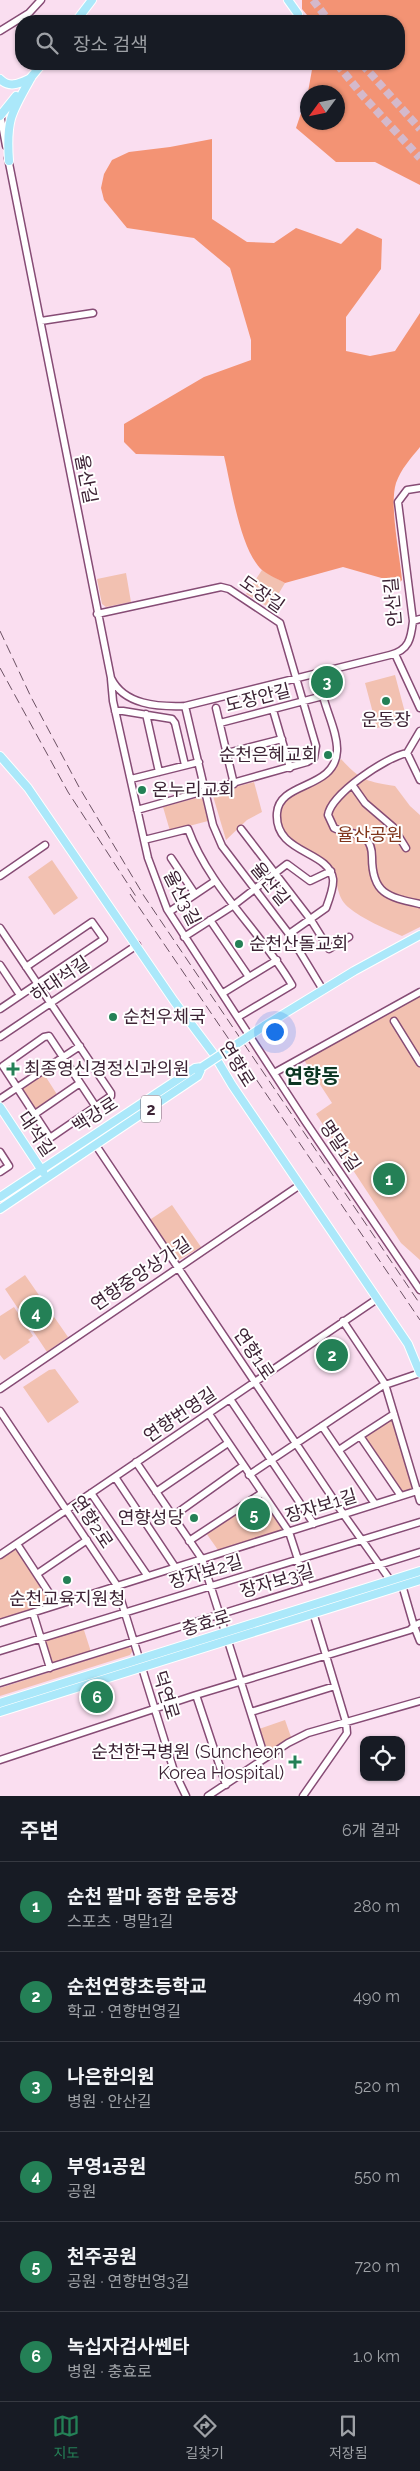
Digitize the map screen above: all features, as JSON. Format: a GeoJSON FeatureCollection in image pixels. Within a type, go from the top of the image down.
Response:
{"type":"FeatureCollection","features":[{"type":"Feature","properties":{"kind":"main road"},"geometry":{"type":"LineString","coordinates":[[81,15],[92,0]]}},
{"type":"Feature","properties":{"kind":"main road"},"geometry":{"type":"LineString","coordinates":[[288,0],[298,14]]}},
{"type":"Feature","properties":{"kind":"main road"},"geometry":{"type":"LineString","coordinates":[[0,115],[37,70]]}},
{"type":"Feature","properties":{"kind":"main road"},"geometry":{"type":"LineString","coordinates":[[0,79],[5,84],[14,86],[31,78]]}},
{"type":"Feature","properties":{"kind":"main road"},"geometry":{"type":"LineString","coordinates":[[9,161],[7,134],[9,119],[31,78]]}},
{"type":"Feature","properties":{"kind":"main road"},"geometry":{"type":"LineString","coordinates":[[0,152],[9,161]]}},
{"type":"Feature","properties":{"kind":"main road","name":"연향로"},"geometry":{"type":"LineString","coordinates":[[0,756],[28,788],[214,1053],[232,1085],[408,1344],[420,1373]]}},
{"type":"Feature","properties":{"kind":"main road","name":"2"},"geometry":{"type":"LineString","coordinates":[[202,1068],[264,1026],[323,990],[420,935]]}},
{"type":"Feature","properties":{"kind":"main road","name":"백강로"},"geometry":{"type":"LineString","coordinates":[[0,1197],[41,1168],[195,1068],[202,1068],[198,1076],[0,1209]]}},
{"type":"Feature","properties":{"kind":"main road","name":"대석길"},"geometry":{"type":"LineString","coordinates":[[0,1107],[47,1178]]}},
{"type":"Feature","properties":{"kind":"main road","name":"충효로"},"geometry":{"type":"LineString","coordinates":[[396,1584],[420,1571]]}},
{"type":"Feature","properties":{"kind":"main road","name":"충효로"},"geometry":{"type":"LineString","coordinates":[[0,1703],[396,1584],[420,1580]]}},
{"type":"Feature","properties":{"kind":"main road","name":"충효로"},"geometry":{"type":"LineString","coordinates":[[0,1712],[140,1662]]}},
{"type":"Feature","properties":{"kind":"street"},"geometry":{"type":"LineString","coordinates":[[25,15],[33,10],[41,0]]}},
{"type":"Feature","properties":{"kind":"street"},"geometry":{"type":"LineString","coordinates":[[0,31],[15,21]]}},
{"type":"Feature","properties":{"kind":"street","name":"율산길"},"geometry":{"type":"LineString","coordinates":[[0,115],[111,678],[119,692],[128,698],[169,706],[185,706],[213,825],[222,846],[289,934],[323,990]]}},
{"type":"Feature","properties":{"kind":"street"},"geometry":{"type":"LineString","coordinates":[[41,321],[93,313]]}},
{"type":"Feature","properties":{"kind":"street","name":"안산길"},"geometry":{"type":"LineString","coordinates":[[395,654],[408,645],[412,621],[398,502],[407,490],[420,488]]}},
{"type":"Feature","properties":{"kind":"street","name":"도장길"},"geometry":{"type":"LineString","coordinates":[[97,614],[226,587],[280,623],[317,750],[312,760],[206,792]]}},
{"type":"Feature","properties":{"kind":"street"},"geometry":{"type":"LineString","coordinates":[[412,621],[420,619]]}},
{"type":"Feature","properties":{"kind":"street"},"geometry":{"type":"LineString","coordinates":[[185,706],[395,654],[420,708]]}},
{"type":"Feature","properties":{"kind":"street","name":"율산3길"},"geometry":{"type":"LineString","coordinates":[[111,678],[110,686],[115,711],[153,876],[169,912],[184,937],[238,1017]]}},
{"type":"Feature","properties":{"kind":"street"},"geometry":{"type":"LineString","coordinates":[[289,934],[326,908],[333,882],[331,871],[323,863],[289,842],[279,826],[277,814],[284,798],[323,777],[330,770],[336,759],[336,743],[323,696],[328,694],[325,684]]}},
{"type":"Feature","properties":{"kind":"street","name":"도장안길"},"geometry":{"type":"LineString","coordinates":[[220,723],[323,696]]}},
{"type":"Feature","properties":{"kind":"street","name":"도장안길"},"geometry":{"type":"LineString","coordinates":[[216,708],[234,784]]}},
{"type":"Feature","properties":{"kind":"street"},"geometry":{"type":"LineString","coordinates":[[273,710],[290,768]]}},
{"type":"Feature","properties":{"kind":"street"},"geometry":{"type":"LineString","coordinates":[[115,711],[168,717],[175,723],[185,766]]}},
{"type":"Feature","properties":{"kind":"street"},"geometry":{"type":"LineString","coordinates":[[146,714],[159,772]]}},
{"type":"Feature","properties":{"kind":"street"},"geometry":{"type":"LineString","coordinates":[[420,731],[407,753],[380,764],[331,804],[328,815],[331,824],[338,830],[358,835],[368,841],[372,849],[373,876],[377,886],[395,898],[420,904]]}},
{"type":"Feature","properties":{"kind":"street"},"geometry":{"type":"LineString","coordinates":[[227,753],[282,739]]}},
{"type":"Feature","properties":{"kind":"street"},"geometry":{"type":"LineString","coordinates":[[407,753],[420,780]]}},
{"type":"Feature","properties":{"kind":"street"},"geometry":{"type":"LineString","coordinates":[[131,779],[199,762]]}},
{"type":"Feature","properties":{"kind":"street"},"geometry":{"type":"LineString","coordinates":[[353,786],[365,803],[393,827],[406,848]]}},
{"type":"Feature","properties":{"kind":"street"},"geometry":{"type":"LineString","coordinates":[[138,810],[206,792]]}},
{"type":"Feature","properties":{"kind":"street"},"geometry":{"type":"LineString","coordinates":[[241,828],[311,920],[329,949],[349,937]]}},
{"type":"Feature","properties":{"kind":"street"},"geometry":{"type":"LineString","coordinates":[[144,840],[188,830],[200,858],[215,882],[278,960],[292,985],[238,1017]]}},
{"type":"Feature","properties":{"kind":"street"},"geometry":{"type":"LineString","coordinates":[[0,876],[45,845]]}},
{"type":"Feature","properties":{"kind":"street"},"geometry":{"type":"LineString","coordinates":[[171,858],[195,894]]}},
{"type":"Feature","properties":{"kind":"street"},"geometry":{"type":"LineString","coordinates":[[184,937],[234,905],[287,864],[310,881],[331,871]]}},
{"type":"Feature","properties":{"kind":"street"},"geometry":{"type":"LineString","coordinates":[[169,912],[215,882]]}},
{"type":"Feature","properties":{"kind":"street"},"geometry":{"type":"LineString","coordinates":[[210,920],[249,977]]}},
{"type":"Feature","properties":{"kind":"street"},"geometry":{"type":"LineString","coordinates":[[0,1009],[104,939],[92,922],[26,967]]}},
{"type":"Feature","properties":{"kind":"street"},"geometry":{"type":"LineString","coordinates":[[0,928],[111,1092],[111,1096],[96,1107],[50,1138],[3,1066],[3,1064],[44,1036],[49,1036],[96,1107]]}},
{"type":"Feature","properties":{"kind":"street","name":"하대석길"},"geometry":{"type":"LineString","coordinates":[[0,1037],[137,945]]}},
{"type":"Feature","properties":{"kind":"street"},"geometry":{"type":"LineString","coordinates":[[223,993],[278,960]]}},
{"type":"Feature","properties":{"kind":"street"},"geometry":{"type":"LineString","coordinates":[[0,965],[3,975],[20,995]]}},
{"type":"Feature","properties":{"kind":"street"},"geometry":{"type":"LineString","coordinates":[[274,1073],[420,992]]}},
{"type":"Feature","properties":{"kind":"street","name":"명말1길"},"geometry":{"type":"LineString","coordinates":[[238,1017],[420,1290]]}},
{"type":"Feature","properties":{"kind":"street"},"geometry":{"type":"LineString","coordinates":[[394,1021],[420,1063]]}},
{"type":"Feature","properties":{"kind":"street"},"geometry":{"type":"LineString","coordinates":[[0,1100],[80,1046]]}},
{"type":"Feature","properties":{"kind":"street"},"geometry":{"type":"LineString","coordinates":[[415,1055],[420,1047]]}},
{"type":"Feature","properties":{"kind":"street"},"geometry":{"type":"LineString","coordinates":[[35,1114],[80,1083]]}},
{"type":"Feature","properties":{"kind":"street","name":"연향1로"},"geometry":{"type":"LineString","coordinates":[[90,1137],[344,1515],[379,1565],[396,1584]]}},
{"type":"Feature","properties":{"kind":"street"},"geometry":{"type":"LineString","coordinates":[[0,1152],[9,1166],[0,1172]]}},
{"type":"Feature","properties":{"kind":"street","name":"연향중앙상가길"},"geometry":{"type":"LineString","coordinates":[[0,1389],[300,1185]]}},
{"type":"Feature","properties":{"kind":"street","name":"연향번영길"},"geometry":{"type":"LineString","coordinates":[[0,1555],[376,1299]]}},
{"type":"Feature","properties":{"kind":"street"},"geometry":{"type":"LineString","coordinates":[[344,1321],[385,1384],[420,1501]]}},
{"type":"Feature","properties":{"kind":"street"},"geometry":{"type":"LineString","coordinates":[[249,1475],[385,1384],[420,1373]]}},
{"type":"Feature","properties":{"kind":"street"},"geometry":{"type":"LineString","coordinates":[[230,1399],[314,1524]]}},
{"type":"Feature","properties":{"kind":"street","name":"연향2로"},"geometry":{"type":"LineString","coordinates":[[0,1411],[116,1584],[126,1611],[140,1662]]}},
{"type":"Feature","properties":{"kind":"street"},"geometry":{"type":"LineString","coordinates":[[209,1414],[289,1532],[307,1587]]}},
{"type":"Feature","properties":{"kind":"street"},"geometry":{"type":"LineString","coordinates":[[339,1450],[394,1414]]}},
{"type":"Feature","properties":{"kind":"street"},"geometry":{"type":"LineString","coordinates":[[322,1426],[376,1504]]}},
{"type":"Feature","properties":{"kind":"street"},"geometry":{"type":"LineString","coordinates":[[360,1436],[401,1496]]}},
{"type":"Feature","properties":{"kind":"street"},"geometry":{"type":"LineString","coordinates":[[156,1492],[228,1443]]}},
{"type":"Feature","properties":{"kind":"street"},"geometry":{"type":"LineString","coordinates":[[136,1462],[202,1559],[265,1758]]}},
{"type":"Feature","properties":{"kind":"street"},"geometry":{"type":"LineString","coordinates":[[173,1516],[243,1466]]}},
{"type":"Feature","properties":{"kind":"street"},"geometry":{"type":"LineString","coordinates":[[115,1477],[175,1567]]}},
{"type":"Feature","properties":{"kind":"street","name":"장자보1길"},"geometry":{"type":"LineString","coordinates":[[57,1604],[418,1491]]}},
{"type":"Feature","properties":{"kind":"street"},"geometry":{"type":"LineString","coordinates":[[91,1493],[147,1575]]}},
{"type":"Feature","properties":{"kind":"street"},"geometry":{"type":"LineString","coordinates":[[189,1541],[262,1493]]}},
{"type":"Feature","properties":{"kind":"street","name":"장자보2길"},"geometry":{"type":"LineString","coordinates":[[0,1652],[126,1611],[420,1522]]}},
{"type":"Feature","properties":{"kind":"street"},"geometry":{"type":"LineString","coordinates":[[37,1574],[87,1540]]}},
{"type":"Feature","properties":{"kind":"street"},"geometry":{"type":"LineString","coordinates":[[0,1623],[57,1604],[17,1544]]}},
{"type":"Feature","properties":{"kind":"street","name":"장자보3길"},"geometry":{"type":"LineString","coordinates":[[0,1683],[420,1552]]}},
{"type":"Feature","properties":{"kind":"street"},"geometry":{"type":"LineString","coordinates":[[396,1584],[417,1625],[420,1642]]}},
{"type":"Feature","properties":{"kind":"street"},"geometry":{"type":"LineString","coordinates":[[304,1796],[346,1733],[346,1722],[312,1609]]}},
{"type":"Feature","properties":{"kind":"street"},"geometry":{"type":"LineString","coordinates":[[33,1613],[50,1668]]}},
{"type":"Feature","properties":{"kind":"street"},"geometry":{"type":"LineString","coordinates":[[0,1760],[196,1695],[410,1630],[417,1625]]}},
{"type":"Feature","properties":{"kind":"street","name":"덕연로"},"geometry":{"type":"LineString","coordinates":[[140,1662],[174,1771],[186,1796]]}},
{"type":"Feature","properties":{"kind":"street"},"geometry":{"type":"LineString","coordinates":[[251,1712],[336,1686]]}},
{"type":"Feature","properties":{"kind":"street"},"geometry":{"type":"LineString","coordinates":[[196,1695],[226,1785]]}},
{"type":"Feature","properties":{"kind":"street"},"geometry":{"type":"LineString","coordinates":[[208,1796],[265,1758],[308,1733],[420,1700]]}},
{"type":"Feature","properties":{"kind":"green space"},"geometry":{"type":"Polygon","coordinates":[[[262,570],[285,583],[270,608],[246,594],[262,570]]]}},
{"type":"Feature","properties":{"kind":"green space"},"geometry":{"type":"Polygon","coordinates":[[[126,573],[131,602],[106,607],[102,604],[97,579],[126,573]]]}},
{"type":"Feature","properties":{"kind":"green space","name":"운동장"},"geometry":{"type":"Polygon","coordinates":[[[395,675],[407,720],[377,728],[365,683],[395,675]]]}},
{"type":"Feature","properties":{"kind":"green space","name":"율산공원"},"geometry":{"type":"Polygon","coordinates":[[[341,759],[354,772],[365,779],[395,786],[410,806],[420,815],[420,927],[402,936],[367,920],[348,907],[341,898],[330,866],[324,859],[291,838],[284,831],[280,823],[280,813],[286,801],[291,796],[327,777],[341,759]]]}},
{"type":"Feature","properties":{"kind":"green space"},"geometry":{"type":"Polygon","coordinates":[[[254,782],[262,812],[247,820],[226,840],[213,796],[216,792],[254,782]]]}},
{"type":"Feature","properties":{"kind":"green space"},"geometry":{"type":"Polygon","coordinates":[[[200,797],[203,800],[208,821],[170,831],[163,807],[200,797]]]}},
{"type":"Feature","properties":{"kind":"green space"},"geometry":{"type":"Polygon","coordinates":[[[52,860],[78,898],[54,915],[28,877],[52,860]]]}},
{"type":"Feature","properties":{"kind":"green space"},"geometry":{"type":"Polygon","coordinates":[[[420,995],[420,1260],[401,1243],[316,1114],[332,1103],[304,1060],[420,995]]]}},
{"type":"Feature","properties":{"kind":"green space"},"geometry":{"type":"Polygon","coordinates":[[[44,1074],[58,1096],[35,1111],[22,1091],[23,1087],[44,1074]]]}},
{"type":"Feature","properties":{"kind":"green space"},"geometry":{"type":"Polygon","coordinates":[[[172,1205],[201,1247],[179,1260],[176,1259],[148,1221],[172,1205]]]}},
{"type":"Feature","properties":{"kind":"green space"},"geometry":{"type":"Polygon","coordinates":[[[25,1275],[68,1337],[47,1352],[5,1289],[25,1275]]]}},
{"type":"Feature","properties":{"kind":"green space"},"geometry":{"type":"Polygon","coordinates":[[[14,1307],[33,1336],[28,1340],[30,1342],[4,1360],[0,1355],[0,1316],[14,1307]]]}},
{"type":"Feature","properties":{"kind":"green space"},"geometry":{"type":"Polygon","coordinates":[[[55,1369],[79,1402],[48,1423],[23,1387],[49,1370],[55,1369]]]}},
{"type":"Feature","properties":{"kind":"green space"},"geometry":{"type":"Polygon","coordinates":[[[393,1416],[415,1489],[401,1493],[363,1436],[393,1416]]]}},
{"type":"Feature","properties":{"kind":"green space"},"geometry":{"type":"Polygon","coordinates":[[[259,1498],[264,1499],[284,1529],[218,1550],[206,1533],[259,1498]]]}},
{"type":"Feature","properties":{"kind":"green space"},"geometry":{"type":"Polygon","coordinates":[[[15,1548],[19,1550],[53,1603],[0,1620],[0,1558],[15,1548]]]}},
{"type":"Feature","properties":{"kind":"green space"},"geometry":{"type":"Polygon","coordinates":[[[83,1627],[91,1652],[55,1663],[49,1661],[43,1643],[47,1638],[83,1627]]]}},
{"type":"Feature","properties":{"kind":"green space"},"geometry":{"type":"Polygon","coordinates":[[[128,1647],[133,1650],[130,1655],[0,1696],[0,1688],[128,1647]]]}},
{"type":"Feature","properties":{"kind":"green space"},"geometry":{"type":"Polygon","coordinates":[[[285,1720],[291,1737],[268,1753],[259,1729],[285,1720]]]}},
{"type":"Feature","properties":{"kind":"shaded area"},"geometry":{"type":"Polygon","coordinates":[[[302,0],[420,0],[420,185],[375,162],[336,162],[296,128],[300,116],[300,130],[345,130],[345,85],[309,85],[312,70],[405,70],[405,15],[307,15],[302,9],[302,0]]]}},
{"type":"Feature","properties":{"kind":"shaded area"},"geometry":{"type":"Polygon","coordinates":[[[212,139],[212,219],[247,242],[274,243],[296,228],[341,244],[357,228],[382,239],[381,269],[346,317],[346,351],[370,356],[395,351],[420,313],[420,447],[401,473],[394,492],[394,517],[402,580],[399,583],[343,567],[285,583],[262,570],[254,561],[237,516],[224,456],[136,454],[124,442],[124,424],[204,377],[251,360],[251,340],[230,268],[194,238],[127,228],[104,200],[101,188],[104,174],[112,160],[129,152],[212,139]]]}},
{"type":"Feature","properties":{"kind":"tunnel"},"geometry":{"type":"LineString","coordinates":[[313,0],[324,15]]}},
{"type":"Feature","properties":{"kind":"tunnel"},"geometry":{"type":"LineString","coordinates":[[342,70],[420,158]]}},
{"type":"Feature","properties":{"kind":"tunnel"},"geometry":{"type":"LineString","coordinates":[[367,70],[420,129]]}},
{"type":"Feature","properties":{"kind":"railway"},"geometry":{"type":"LineString","coordinates":[[0,631],[31,697],[79,787],[144,896],[420,1304]]}},
{"type":"Feature","properties":{"kind":"railway"},"geometry":{"type":"LineString","coordinates":[[0,668],[68,792],[137,898]]}},
{"type":"Feature","properties":{"kind":"railway"},"geometry":{"type":"LineString","coordinates":[[130,894],[420,1320]]}},
{"type":"Feature","properties":{"kind":"place","name":"나은한의원"},"geometry":{"type":"Point","coordinates":[327,682]}},
{"type":"Feature","properties":{"kind":"place","name":"운동장"},"geometry":{"type":"Point","coordinates":[386,701]}},
{"type":"Feature","properties":{"kind":"place","name":"순천은혜교회"},"geometry":{"type":"Point","coordinates":[328,755]}},
{"type":"Feature","properties":{"kind":"place","name":"온누리교회"},"geometry":{"type":"Point","coordinates":[142,790]}},
{"type":"Feature","properties":{"kind":"place","name":"순천산돌교회"},"geometry":{"type":"Point","coordinates":[239,944]}},
{"type":"Feature","properties":{"kind":"place","name":"순천우체국"},"geometry":{"type":"Point","coordinates":[113,1017]}},
{"type":"Feature","properties":{"kind":"place","name":"최종영신경정신과의원"},"geometry":{"type":"Point","coordinates":[13,1069]}},
{"type":"Feature","properties":{"kind":"place","name":"순천 팔마 종합 운동장"},"geometry":{"type":"Point","coordinates":[389,1179]}},
{"type":"Feature","properties":{"kind":"place","name":"부영1공원"},"geometry":{"type":"Point","coordinates":[36,1313]}},
{"type":"Feature","properties":{"kind":"place","name":"순천연향초등학교"},"geometry":{"type":"Point","coordinates":[332,1355]}},
{"type":"Feature","properties":{"kind":"place","name":"천주공원"},"geometry":{"type":"Point","coordinates":[254,1514]}},
{"type":"Feature","properties":{"kind":"place","name":"연향성당"},"geometry":{"type":"Point","coordinates":[194,1518]}},
{"type":"Feature","properties":{"kind":"place","name":"순천교육지원청"},"geometry":{"type":"Point","coordinates":[67,1580]}},
{"type":"Feature","properties":{"kind":"place","name":"녹십자검사쎈타"},"geometry":{"type":"Point","coordinates":[97,1697]}},
{"type":"Feature","properties":{"kind":"place","name":"순천한국병원 (Suncheon Korea Hospital)"},"geometry":{"type":"Point","coordinates":[295,1762]}},
{"type":"Feature","properties":{"kind":"district","name":"연향동"},"geometry":{"type":"Point","coordinates":[312,1076]}}]}
